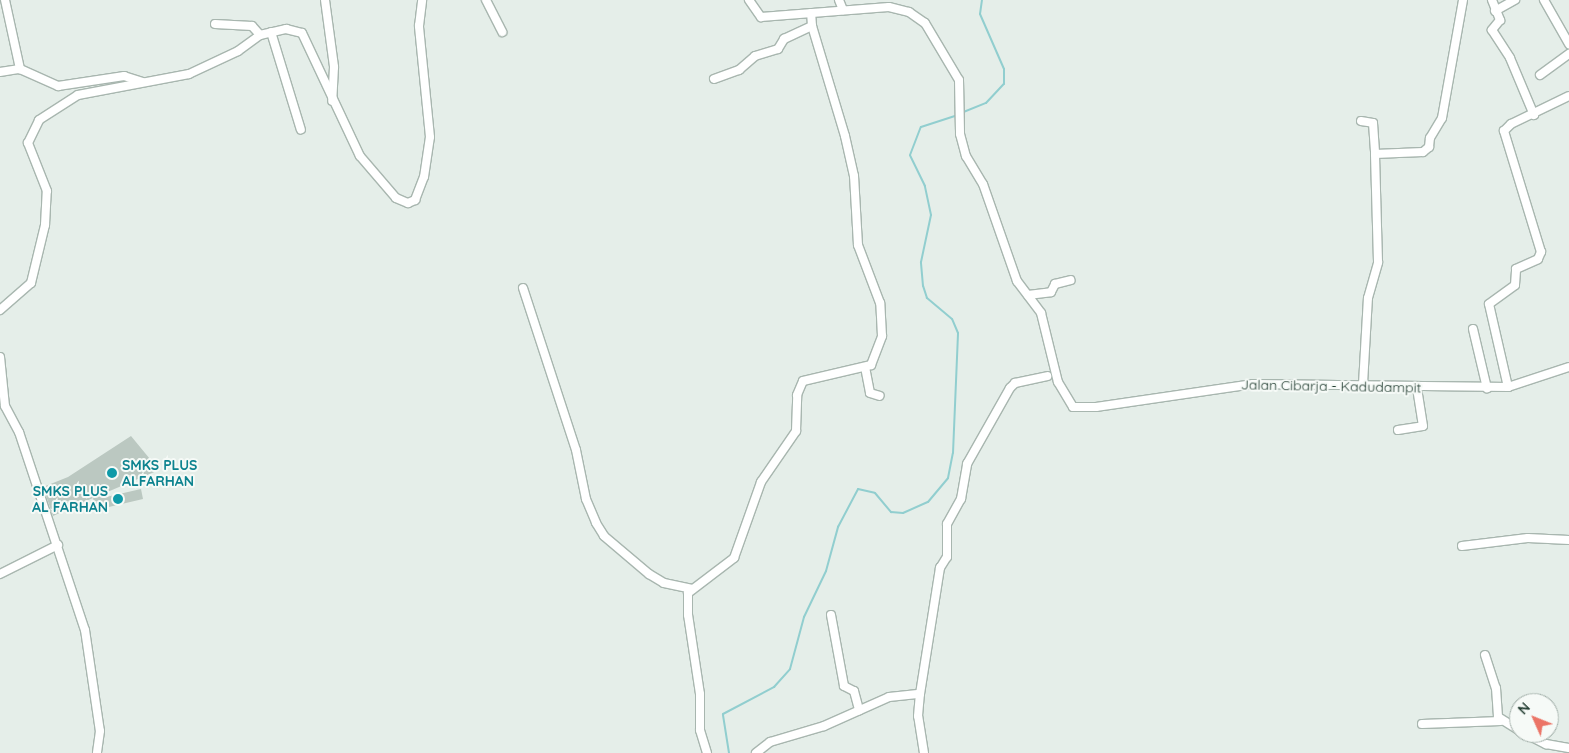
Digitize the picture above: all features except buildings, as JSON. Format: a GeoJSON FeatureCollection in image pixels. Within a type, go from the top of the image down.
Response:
{"type":"FeatureCollection","features":[{"type":"Feature","properties":{"kind":"street"},"geometry":{"type":"LineString","coordinates":[[4,0],[20,69]]}},
{"type":"Feature","properties":{"kind":"street"},"geometry":{"type":"LineString","coordinates":[[325,0],[334,67],[332,101]]}},
{"type":"Feature","properties":{"kind":"street"},"geometry":{"type":"LineString","coordinates":[[0,310],[31,283],[45,225],[47,191],[28,143],[33,128],[64,101],[142,82],[189,74],[238,51],[260,35],[271,32],[286,29],[302,33],[332,101],[371,171],[396,198],[408,204],[415,200],[424,177],[430,138],[419,26],[422,0]]}},
{"type":"Feature","properties":{"kind":"street"},"geometry":{"type":"LineString","coordinates":[[486,0],[502,32]]}},
{"type":"Feature","properties":{"kind":"street","name":"Jalan Cibarja - Kadudampit"},"geometry":{"type":"LineString","coordinates":[[749,0],[761,17],[843,10],[898,8],[918,17],[939,41],[959,80],[960,134],[966,156],[983,184],[1004,252],[1028,295],[1041,313],[1058,382],[1072,407],[1096,407],[1253,384],[1508,387],[1569,367]]}},
{"type":"Feature","properties":{"kind":"street"},"geometry":{"type":"LineString","coordinates":[[840,0],[843,10]]}},
{"type":"Feature","properties":{"kind":"street"},"geometry":{"type":"LineString","coordinates":[[1375,154],[1422,152],[1429,147],[1430,138],[1442,118],[1463,0]]}},
{"type":"Feature","properties":{"kind":"street"},"geometry":{"type":"LineString","coordinates":[[1492,0],[1500,20],[1492,30],[1510,58],[1534,114]]}},
{"type":"Feature","properties":{"kind":"street"},"geometry":{"type":"LineString","coordinates":[[1495,11],[1515,0]]}},
{"type":"Feature","properties":{"kind":"street"},"geometry":{"type":"LineString","coordinates":[[1544,0],[1569,44]]}},
{"type":"Feature","properties":{"kind":"street"},"geometry":{"type":"LineString","coordinates":[[707,753],[700,730],[700,694],[687,597],[692,589],[734,558],[761,482],[796,431],[797,395],[803,380],[865,367],[874,362],[879,351],[883,325],[880,303],[858,245],[854,176],[812,26],[811,13]]}},
{"type":"Feature","properties":{"kind":"street"},"geometry":{"type":"LineString","coordinates":[[215,24],[252,26],[260,35]]}},
{"type":"Feature","properties":{"kind":"street"},"geometry":{"type":"LineString","coordinates":[[714,79],[739,70],[755,56],[778,49],[784,40],[812,26]]}},
{"type":"Feature","properties":{"kind":"street"},"geometry":{"type":"LineString","coordinates":[[271,32],[301,130]]}},
{"type":"Feature","properties":{"kind":"street"},"geometry":{"type":"LineString","coordinates":[[1540,75],[1569,54]]}},
{"type":"Feature","properties":{"kind":"street"},"geometry":{"type":"LineString","coordinates":[[0,72],[20,69],[58,86],[124,76],[142,82]]}},
{"type":"Feature","properties":{"kind":"street"},"geometry":{"type":"LineString","coordinates":[[1508,387],[1489,304],[1515,285],[1516,269],[1538,259],[1541,252],[1504,131],[1569,96]]}},
{"type":"Feature","properties":{"kind":"street"},"geometry":{"type":"LineString","coordinates":[[1361,121],[1373,123],[1378,262],[1370,287],[1363,384]]}},
{"type":"Feature","properties":{"kind":"street"},"geometry":{"type":"LineString","coordinates":[[1028,295],[1051,292],[1055,284],[1071,280]]}},
{"type":"Feature","properties":{"kind":"street"},"geometry":{"type":"LineString","coordinates":[[523,288],[576,450],[586,498],[596,523],[604,536],[649,574],[664,583],[692,589]]}},
{"type":"Feature","properties":{"kind":"street"},"geometry":{"type":"LineString","coordinates":[[1473,329],[1487,388]]}},
{"type":"Feature","properties":{"kind":"street"},"geometry":{"type":"LineString","coordinates":[[0,357],[5,406],[19,432],[58,545],[88,643],[100,731],[97,753]]}},
{"type":"Feature","properties":{"kind":"street"},"geometry":{"type":"LineString","coordinates":[[865,367],[870,394],[880,396]]}},
{"type":"Feature","properties":{"kind":"street"},"geometry":{"type":"LineString","coordinates":[[924,753],[918,716],[920,694],[940,568],[947,557],[947,524],[961,499],[967,464],[1010,388],[1015,383],[1047,376]]}},
{"type":"Feature","properties":{"kind":"street"},"geometry":{"type":"LineString","coordinates":[[1398,430],[1423,426],[1417,386]]}},
{"type":"Feature","properties":{"kind":"street"},"geometry":{"type":"LineString","coordinates":[[1462,546],[1528,538],[1569,540]]}},
{"type":"Feature","properties":{"kind":"street"},"geometry":{"type":"LineString","coordinates":[[0,574],[58,545]]}},
{"type":"Feature","properties":{"kind":"street"},"geometry":{"type":"LineString","coordinates":[[830,615],[844,686],[854,690],[859,710]]}},
{"type":"Feature","properties":{"kind":"street"},"geometry":{"type":"LineString","coordinates":[[1485,655],[1501,721]]}},
{"type":"Feature","properties":{"kind":"street"},"geometry":{"type":"LineString","coordinates":[[761,752],[770,742],[824,726],[889,697],[920,694]]}},
{"type":"Feature","properties":{"kind":"street"},"geometry":{"type":"LineString","coordinates":[[1422,724],[1501,721],[1509,725]]}},
{"type":"Feature","properties":{"kind":"street"},"geometry":{"type":"LineString","coordinates":[[1544,743],[1569,748]]}},
{"type":"Feature","properties":{"kind":"waterway"},"geometry":{"type":"LineString","coordinates":[[961,113],[986,103],[1004,84],[1004,69],[980,14],[982,0]]}},
{"type":"Feature","properties":{"kind":"waterway"},"geometry":{"type":"LineString","coordinates":[[729,753],[723,714],[774,687],[790,669],[804,617],[826,571],[838,527],[858,489],[875,493],[891,512],[903,513],[928,502],[948,478],[953,453],[958,333],[952,319],[927,298],[923,286],[921,262],[931,215],[925,186],[910,155],[921,127],[957,115]]}},
{"type":"Feature","properties":{"kind":"place","name":"SMKS PLUS ALFARHAN"},"geometry":{"type":"Point","coordinates":[112,473]}},
{"type":"Feature","properties":{"kind":"place","name":"SMKS PLUS AL FARHAN"},"geometry":{"type":"Point","coordinates":[118,499]}}]}
